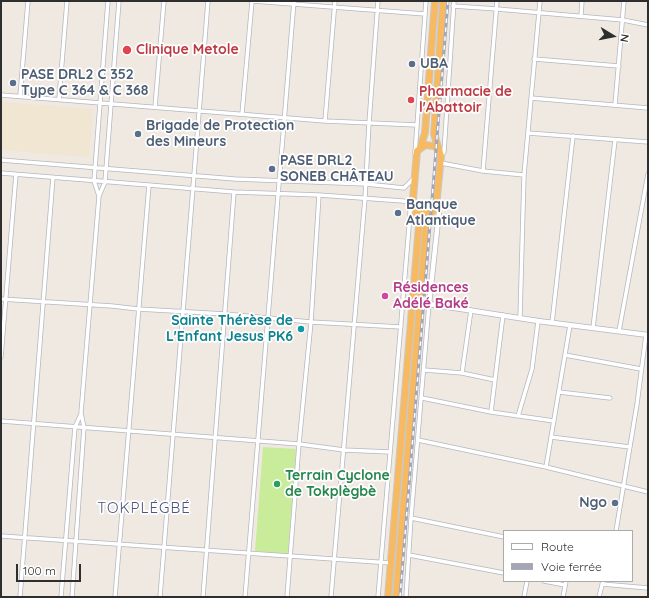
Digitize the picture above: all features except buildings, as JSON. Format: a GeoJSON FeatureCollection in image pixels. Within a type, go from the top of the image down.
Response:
{"type":"FeatureCollection","features":[{"type":"Feature","properties":{"kind":"highway"},"geometry":{"type":"LineString","coordinates":[[388,597],[419,225],[414,206],[414,178],[416,157],[425,133],[435,1]]}},
{"type":"Feature","properties":{"kind":"highway"},"geometry":{"type":"LineString","coordinates":[[396,597],[427,222],[432,211],[437,205],[441,163],[440,153],[434,134],[443,1]]}},
{"type":"Feature","properties":{"kind":"highway"},"geometry":{"type":"LineString","coordinates":[[420,148],[425,145],[430,145],[434,146],[440,153]]}},
{"type":"Feature","properties":{"kind":"highway"},"geometry":{"type":"LineString","coordinates":[[414,206],[423,213],[432,211]]}},
{"type":"Feature","properties":{"kind":"street"},"geometry":{"type":"LineString","coordinates":[[20,96],[28,1]]}},
{"type":"Feature","properties":{"kind":"street"},"geometry":{"type":"LineString","coordinates":[[59,100],[67,1]]}},
{"type":"Feature","properties":{"kind":"street"},"geometry":{"type":"LineString","coordinates":[[99,196],[94,181],[94,168],[108,1]]}},
{"type":"Feature","properties":{"kind":"street"},"geometry":{"type":"LineString","coordinates":[[72,597],[84,427],[81,413],[99,196],[105,182],[119,1]]}},
{"type":"Feature","properties":{"kind":"street"},"geometry":{"type":"LineString","coordinates":[[156,107],[164,1]]}},
{"type":"Feature","properties":{"kind":"street"},"geometry":{"type":"LineString","coordinates":[[160,597],[208,1]]}},
{"type":"Feature","properties":{"kind":"street"},"geometry":{"type":"LineString","coordinates":[[242,114],[253,1],[425,14]]}},
{"type":"Feature","properties":{"kind":"street"},"geometry":{"type":"LineString","coordinates":[[325,121],[335,1]]}},
{"type":"Feature","properties":{"kind":"street"},"geometry":{"type":"LineString","coordinates":[[331,597],[365,198],[378,1]]}},
{"type":"Feature","properties":{"kind":"street"},"geometry":{"type":"LineString","coordinates":[[416,157],[415,144],[426,1]]}},
{"type":"Feature","properties":{"kind":"street"},"geometry":{"type":"LineString","coordinates":[[440,153],[444,152],[454,1]]}},
{"type":"Feature","properties":{"kind":"street"},"geometry":{"type":"LineString","coordinates":[[483,171],[497,1]]}},
{"type":"Feature","properties":{"kind":"street"},"geometry":{"type":"LineString","coordinates":[[520,318],[524,175],[540,1]]}},
{"type":"Feature","properties":{"kind":"street"},"geometry":{"type":"LineString","coordinates":[[581,16],[582,1]]}},
{"type":"Feature","properties":{"kind":"street"},"geometry":{"type":"LineString","coordinates":[[615,105],[624,1]]}},
{"type":"Feature","properties":{"kind":"street"},"geometry":{"type":"LineString","coordinates":[[245,597],[278,181],[294,3]]}},
{"type":"Feature","properties":{"kind":"street"},"geometry":{"type":"LineString","coordinates":[[453,6],[623,20],[648,25]]}},
{"type":"Feature","properties":{"kind":"street"},"geometry":{"type":"LineString","coordinates":[[534,59],[619,66]]}},
{"type":"Feature","properties":{"kind":"street"},"geometry":{"type":"LineString","coordinates":[[1,95],[325,121],[417,125]]}},
{"type":"Feature","properties":{"kind":"street"},"geometry":{"type":"LineString","coordinates":[[531,98],[648,108]]}},
{"type":"Feature","properties":{"kind":"street"},"geometry":{"type":"LineString","coordinates":[[528,133],[648,142]]}},
{"type":"Feature","properties":{"kind":"street"},"geometry":{"type":"LineString","coordinates":[[552,323],[573,136]]}},
{"type":"Feature","properties":{"kind":"street"},"geometry":{"type":"LineString","coordinates":[[593,328],[616,140]]}},
{"type":"Feature","properties":{"kind":"street"},"geometry":{"type":"LineString","coordinates":[[1,160],[194,176],[366,184],[404,188],[414,178]]}},
{"type":"Feature","properties":{"kind":"street"},"geometry":{"type":"LineString","coordinates":[[441,163],[483,171],[524,175]]}},
{"type":"Feature","properties":{"kind":"street"},"geometry":{"type":"LineString","coordinates":[[1,173],[234,192],[365,198],[408,202],[414,206],[410,211],[378,597]]}},
{"type":"Feature","properties":{"kind":"street"},"geometry":{"type":"LineString","coordinates":[[1,356],[16,174]]}},
{"type":"Feature","properties":{"kind":"street"},"geometry":{"type":"LineString","coordinates":[[619,331],[648,174]]}},
{"type":"Feature","properties":{"kind":"street"},"geometry":{"type":"LineString","coordinates":[[20,597],[53,177]]}},
{"type":"Feature","properties":{"kind":"street"},"geometry":{"type":"LineString","coordinates":[[115,597],[149,185]]}},
{"type":"Feature","properties":{"kind":"street"},"geometry":{"type":"LineString","coordinates":[[203,597],[226,314],[234,192]]}},
{"type":"Feature","properties":{"kind":"street"},"geometry":{"type":"LineString","coordinates":[[287,597],[299,444],[311,322],[319,195]]}},
{"type":"Feature","properties":{"kind":"street"},"geometry":{"type":"LineString","coordinates":[[406,597],[429,304],[439,212],[437,205]]}},
{"type":"Feature","properties":{"kind":"street"},"geometry":{"type":"LineString","coordinates":[[1,299],[112,306],[138,310],[226,314],[311,322],[401,327]]}},
{"type":"Feature","properties":{"kind":"street"},"geometry":{"type":"LineString","coordinates":[[429,304],[552,323],[647,335],[616,530]]}},
{"type":"Feature","properties":{"kind":"street"},"geometry":{"type":"LineString","coordinates":[[462,373],[471,310]]}},
{"type":"Feature","properties":{"kind":"street"},"geometry":{"type":"LineString","coordinates":[[491,412],[503,315]]}},
{"type":"Feature","properties":{"kind":"street"},"geometry":{"type":"LineString","coordinates":[[518,416],[532,368],[538,321]]}},
{"type":"Feature","properties":{"kind":"street"},"geometry":{"type":"LineString","coordinates":[[546,467],[570,325]]}},
{"type":"Feature","properties":{"kind":"street"},"geometry":{"type":"LineString","coordinates":[[565,355],[641,369]]}},
{"type":"Feature","properties":{"kind":"street"},"geometry":{"type":"LineString","coordinates":[[424,370],[462,373],[495,380]]}},
{"type":"Feature","properties":{"kind":"street"},"geometry":{"type":"LineString","coordinates":[[559,392],[610,398]]}},
{"type":"Feature","properties":{"kind":"street"},"geometry":{"type":"LineString","coordinates":[[422,398],[491,412],[554,421]]}},
{"type":"Feature","properties":{"kind":"street"},"geometry":{"type":"LineString","coordinates":[[61,597],[75,427],[81,413]]}},
{"type":"Feature","properties":{"kind":"street"},"geometry":{"type":"LineString","coordinates":[[1,421],[299,444],[344,450],[390,452]]}},
{"type":"Feature","properties":{"kind":"street"},"geometry":{"type":"LineString","coordinates":[[551,437],[630,447]]}},
{"type":"Feature","properties":{"kind":"street"},"geometry":{"type":"LineString","coordinates":[[418,440],[546,467],[648,492]]}},
{"type":"Feature","properties":{"kind":"street"},"geometry":{"type":"LineString","coordinates":[[411,518],[503,538]]}},
{"type":"Feature","properties":{"kind":"street"},"geometry":{"type":"LineString","coordinates":[[1,536],[66,542],[391,563]]}},
{"type":"Feature","properties":{"kind":"street"},"geometry":{"type":"LineString","coordinates":[[409,555],[503,573]]}},
{"type":"Feature","properties":{"kind":"street"},"geometry":{"type":"LineString","coordinates":[[398,564],[408,565]]}},
{"type":"Feature","properties":{"kind":"street"},"geometry":{"type":"LineString","coordinates":[[524,597],[527,582]]}},
{"type":"Feature","properties":{"kind":"street"},"geometry":{"type":"LineString","coordinates":[[555,582],[566,583],[563,597]]}},
{"type":"Feature","properties":{"kind":"street"},"geometry":{"type":"LineString","coordinates":[[599,597],[603,583],[648,588]]}},
{"type":"Feature","properties":{"kind":"shaded area"},"geometry":{"type":"Polygon","coordinates":[[[1,102],[93,109],[89,157],[1,150],[1,102]]]}},
{"type":"Feature","properties":{"kind":"green space","name":"Terrain Cyclone de Tokplègbè"},"geometry":{"type":"Polygon","coordinates":[[[263,447],[296,449],[288,554],[255,551],[263,447]]]}},
{"type":"Feature","properties":{"kind":"railway"},"geometry":{"type":"LineString","coordinates":[[400,597],[448,1]]}},
{"type":"Feature","properties":{"kind":"place","name":"Clinique Metole"},"geometry":{"type":"Point","coordinates":[127,50]}},
{"type":"Feature","properties":{"kind":"place","name":"UBA"},"geometry":{"type":"Point","coordinates":[412,64]}},
{"type":"Feature","properties":{"kind":"place","name":"PASE DRL2 C 352 Type C 364 & C 368"},"geometry":{"type":"Point","coordinates":[13,83]}},
{"type":"Feature","properties":{"kind":"place","name":"Pharmacie de l'Abattoir"},"geometry":{"type":"Point","coordinates":[411,100]}},
{"type":"Feature","properties":{"kind":"place","name":"Brigade de Protection des Mineurs"},"geometry":{"type":"Point","coordinates":[138,134]}},
{"type":"Feature","properties":{"kind":"place","name":"PASE DRL2 SONEB CHÂTEAU"},"geometry":{"type":"Point","coordinates":[272,169]}},
{"type":"Feature","properties":{"kind":"place","name":"Banque Atlantique"},"geometry":{"type":"Point","coordinates":[398,213]}},
{"type":"Feature","properties":{"kind":"place","name":"Résidences Adélé Baké"},"geometry":{"type":"Point","coordinates":[385,296]}},
{"type":"Feature","properties":{"kind":"place","name":"Sainte Thérèse de L'Enfant Jesus PK6"},"geometry":{"type":"Point","coordinates":[301,329]}},
{"type":"Feature","properties":{"kind":"place","name":"Terrain Cyclone de Tokplègbè"},"geometry":{"type":"Point","coordinates":[277,484]}},
{"type":"Feature","properties":{"kind":"place","name":"Ngo"},"geometry":{"type":"Point","coordinates":[615,503]}},
{"type":"Feature","properties":{"kind":"district","name":"TOKPLÉGBÉ"},"geometry":{"type":"Point","coordinates":[144,508]}}]}
